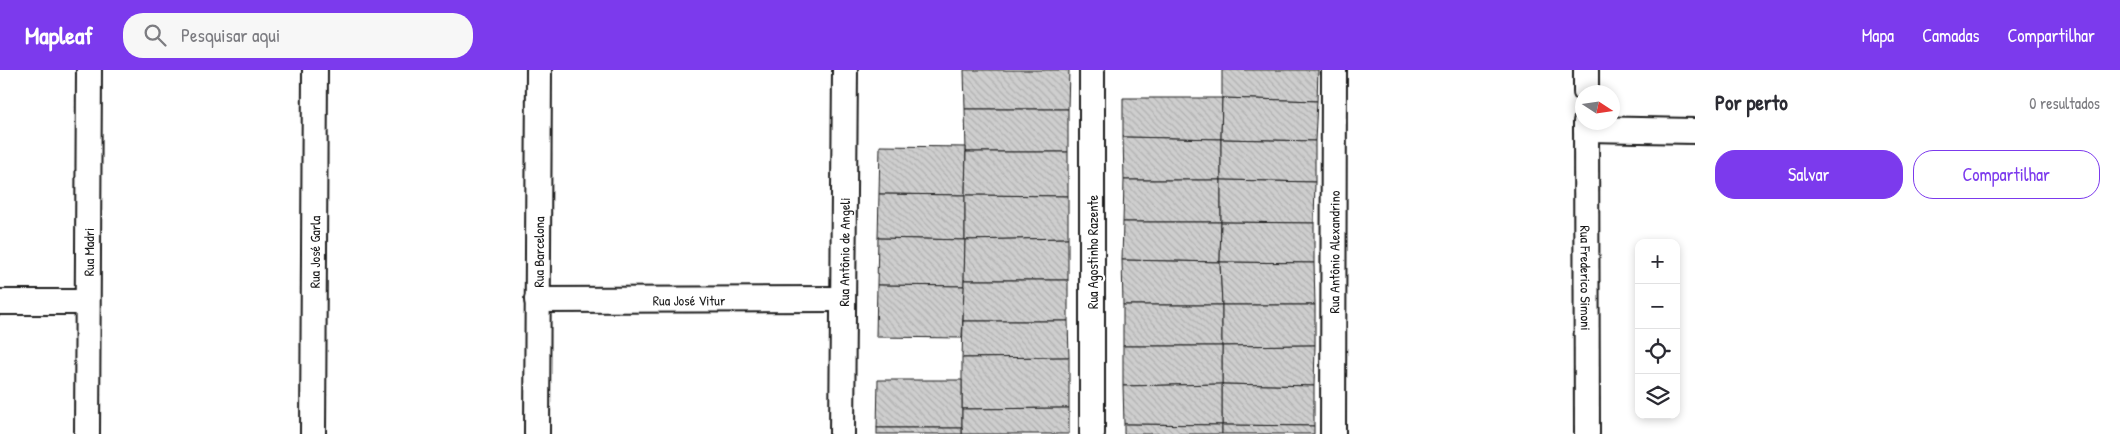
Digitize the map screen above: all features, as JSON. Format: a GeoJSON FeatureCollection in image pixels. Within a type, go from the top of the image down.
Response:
{"type":"FeatureCollection","features":[{"type":"Feature","properties":{"kind":"street","name":"Rua Madri"},"geometry":{"type":"LineString","coordinates":[[87,434],[89,70]]}},
{"type":"Feature","properties":{"kind":"street","name":"Rua José Garla"},"geometry":{"type":"LineString","coordinates":[[313,434],[316,70]]}},
{"type":"Feature","properties":{"kind":"street","name":"Rua Barcelona"},"geometry":{"type":"LineString","coordinates":[[537,434],[539,70]]}},
{"type":"Feature","properties":{"kind":"street","name":"Rua Antônio de Angeli"},"geometry":{"type":"LineString","coordinates":[[842,434],[845,70]]}},
{"type":"Feature","properties":{"kind":"street","name":"Rua Agostinho Razente"},"geometry":{"type":"LineString","coordinates":[[1092,70],[1092,434]]}},
{"type":"Feature","properties":{"kind":"street","name":"Rua Antônio Alexandrino"},"geometry":{"type":"LineString","coordinates":[[1333,434],[1334,70]]}},
{"type":"Feature","properties":{"kind":"street"},"geometry":{"type":"LineString","coordinates":[[1586,70],[1586,85]]}},
{"type":"Feature","properties":{"kind":"street"},"geometry":{"type":"LineString","coordinates":[[1620,128],[1695,131]]}},
{"type":"Feature","properties":{"kind":"street","name":"Rua Frederico Simoni"},"geometry":{"type":"LineString","coordinates":[[1586,130],[1587,434]]}},
{"type":"Feature","properties":{"kind":"street","name":"Rua José Vitur"},"geometry":{"type":"LineString","coordinates":[[537,300],[843,299]]}},
{"type":"Feature","properties":{"kind":"street"},"geometry":{"type":"LineString","coordinates":[[0,302],[87,302]]}},
{"type":"Feature","properties":{"kind":"building"},"geometry":{"type":"Polygon","coordinates":[[[964,70],[1069,70],[1068,109],[965,109],[964,70]]]}},
{"type":"Feature","properties":{"kind":"building"},"geometry":{"type":"Polygon","coordinates":[[[1222,70],[1318,70],[1317,101],[1222,98],[1222,70]]]}},
{"type":"Feature","properties":{"kind":"building"},"geometry":{"type":"Polygon","coordinates":[[[1123,98],[1222,98],[1221,139],[1123,137],[1123,98]]]}},
{"type":"Feature","properties":{"kind":"building"},"geometry":{"type":"Polygon","coordinates":[[[1222,98],[1317,101],[1315,141],[1221,139],[1222,98]]]}},
{"type":"Feature","properties":{"kind":"building"},"geometry":{"type":"Polygon","coordinates":[[[965,109],[1068,109],[1068,152],[966,152],[965,109]]]}},
{"type":"Feature","properties":{"kind":"building"},"geometry":{"type":"Polygon","coordinates":[[[1123,137],[1221,139],[1221,180],[1124,180],[1123,137]]]}},
{"type":"Feature","properties":{"kind":"building"},"geometry":{"type":"Polygon","coordinates":[[[1221,139],[1315,141],[1315,182],[1221,180],[1221,139]]]}},
{"type":"Feature","properties":{"kind":"building"},"geometry":{"type":"Polygon","coordinates":[[[880,146],[966,147],[965,195],[879,194],[880,146]]]}},
{"type":"Feature","properties":{"kind":"building"},"geometry":{"type":"Polygon","coordinates":[[[966,152],[1068,152],[1068,196],[965,195],[966,152]]]}},
{"type":"Feature","properties":{"kind":"building"},"geometry":{"type":"Polygon","coordinates":[[[1124,180],[1221,180],[1221,222],[1123,222],[1124,180]]]}},
{"type":"Feature","properties":{"kind":"building"},"geometry":{"type":"Polygon","coordinates":[[[1221,180],[1315,182],[1314,223],[1221,222],[1221,180]]]}},
{"type":"Feature","properties":{"kind":"building"},"geometry":{"type":"Polygon","coordinates":[[[879,194],[965,195],[965,240],[878,238],[879,194]]]}},
{"type":"Feature","properties":{"kind":"building"},"geometry":{"type":"Polygon","coordinates":[[[965,195],[1068,196],[1068,238],[965,240],[965,195]]]}},
{"type":"Feature","properties":{"kind":"building"},"geometry":{"type":"Polygon","coordinates":[[[1123,222],[1221,222],[1220,262],[1122,260],[1123,222]]]}},
{"type":"Feature","properties":{"kind":"building"},"geometry":{"type":"Polygon","coordinates":[[[1221,222],[1314,223],[1314,263],[1220,262],[1221,222]]]}},
{"type":"Feature","properties":{"kind":"building"},"geometry":{"type":"Polygon","coordinates":[[[878,238],[965,240],[964,286],[877,285],[878,238]]]}},
{"type":"Feature","properties":{"kind":"building"},"geometry":{"type":"Polygon","coordinates":[[[1068,238],[1068,280],[964,280],[965,240],[1068,238]]]}},
{"type":"Feature","properties":{"kind":"building"},"geometry":{"type":"Polygon","coordinates":[[[1122,260],[1220,262],[1222,305],[1123,305],[1122,260]]]}},
{"type":"Feature","properties":{"kind":"building"},"geometry":{"type":"Polygon","coordinates":[[[1220,262],[1314,263],[1315,305],[1222,305],[1220,262]]]}},
{"type":"Feature","properties":{"kind":"building"},"geometry":{"type":"Polygon","coordinates":[[[964,280],[1068,280],[1068,321],[963,321],[964,280]]]}},
{"type":"Feature","properties":{"kind":"building"},"geometry":{"type":"Polygon","coordinates":[[[877,285],[964,286],[962,338],[876,337],[877,285]]]}},
{"type":"Feature","properties":{"kind":"building"},"geometry":{"type":"Polygon","coordinates":[[[1123,305],[1222,305],[1222,346],[1123,346],[1123,305]]]}},
{"type":"Feature","properties":{"kind":"building"},"geometry":{"type":"Polygon","coordinates":[[[1222,305],[1315,305],[1315,345],[1222,346],[1222,305]]]}},
{"type":"Feature","properties":{"kind":"building"},"geometry":{"type":"Polygon","coordinates":[[[963,321],[1068,321],[1069,357],[962,358],[963,321]]]}},
{"type":"Feature","properties":{"kind":"building"},"geometry":{"type":"Polygon","coordinates":[[[1315,345],[1314,386],[1222,384],[1222,346],[1315,345]]]}},
{"type":"Feature","properties":{"kind":"building"},"geometry":{"type":"Polygon","coordinates":[[[1123,346],[1222,346],[1222,384],[1123,386],[1123,346]]]}},
{"type":"Feature","properties":{"kind":"building"},"geometry":{"type":"Polygon","coordinates":[[[1069,357],[1069,408],[962,409],[962,358],[1069,357]]]}},
{"type":"Feature","properties":{"kind":"building"},"geometry":{"type":"Polygon","coordinates":[[[878,380],[962,380],[962,428],[877,428],[878,380]]]}},
{"type":"Feature","properties":{"kind":"building"},"geometry":{"type":"Polygon","coordinates":[[[1222,384],[1314,386],[1314,426],[1222,425],[1222,384]]]}},
{"type":"Feature","properties":{"kind":"building"},"geometry":{"type":"Polygon","coordinates":[[[1222,384],[1222,425],[1124,424],[1123,386],[1222,384]]]}},
{"type":"Feature","properties":{"kind":"building"},"geometry":{"type":"Polygon","coordinates":[[[1069,408],[1069,434],[962,434],[962,409],[1069,408]]]}},
{"type":"Feature","properties":{"kind":"building"},"geometry":{"type":"Polygon","coordinates":[[[1124,424],[1222,425],[1222,434],[1124,434],[1124,424]]]}},
{"type":"Feature","properties":{"kind":"building"},"geometry":{"type":"Polygon","coordinates":[[[1222,425],[1314,426],[1314,434],[1222,434],[1222,425]]]}},
{"type":"Feature","properties":{"kind":"building"},"geometry":{"type":"Polygon","coordinates":[[[877,428],[962,428],[962,434],[877,434],[877,428]]]}}]}
